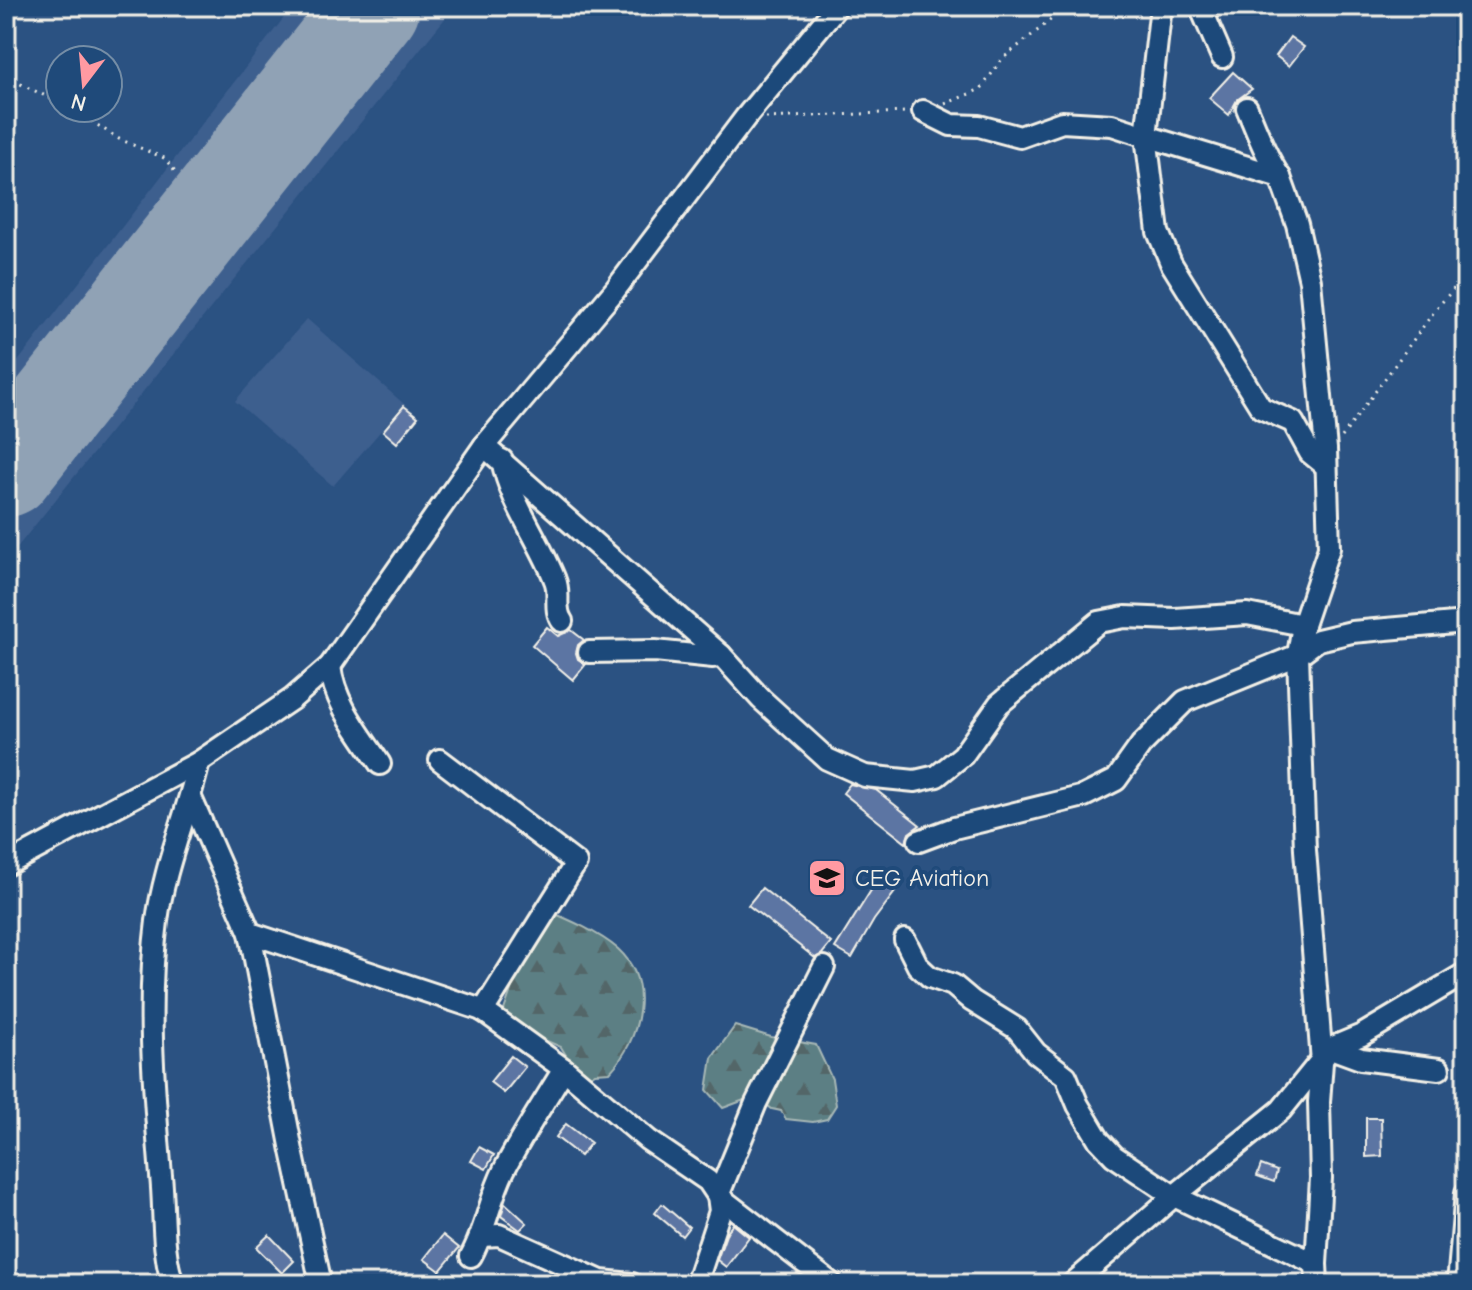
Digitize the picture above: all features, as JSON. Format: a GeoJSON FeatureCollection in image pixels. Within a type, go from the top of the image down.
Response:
{"type":"FeatureCollection","features":[{"type":"Feature","properties":{"kind":"street"},"geometry":{"type":"LineString","coordinates":[[6,865],[199,762],[292,699],[330,666],[484,446],[615,290],[745,118],[837,6]]}},
{"type":"Feature","properties":{"kind":"street"},"geometry":{"type":"LineString","coordinates":[[1161,6],[1146,136],[1158,232],[1171,263],[1261,408],[1293,422],[1310,453],[1326,458]]}},
{"type":"Feature","properties":{"kind":"street"},"geometry":{"type":"LineString","coordinates":[[1200,6],[1222,57]]}},
{"type":"Feature","properties":{"kind":"street"},"geometry":{"type":"LineString","coordinates":[[905,940],[918,966],[930,977],[953,985],[972,1001],[1017,1029],[1036,1053],[1066,1076],[1078,1105],[1099,1140],[1135,1172],[1317,1274],[1320,1228],[1319,1102],[1327,1055],[1305,850],[1298,655],[1303,625],[1329,548],[1326,458],[1310,281],[1297,224],[1280,177],[1265,154],[1247,108]]}},
{"type":"Feature","properties":{"kind":"street"},"geometry":{"type":"LineString","coordinates":[[923,111],[951,125],[979,126],[1020,137],[1062,122],[1112,125],[1280,177]]}},
{"type":"Feature","properties":{"kind":"street"},"geometry":{"type":"LineString","coordinates":[[484,446],[721,655],[761,699],[827,759],[865,776],[915,781],[937,776],[963,755],[999,704],[1099,622],[1125,617],[1175,619],[1247,614],[1303,625]]}},
{"type":"Feature","properties":{"kind":"street"},"geometry":{"type":"LineString","coordinates":[[502,460],[507,483],[557,582],[558,615],[562,621]]}},
{"type":"Feature","properties":{"kind":"street"},"geometry":{"type":"LineString","coordinates":[[919,841],[954,828],[1084,796],[1116,780],[1141,745],[1185,701],[1298,655],[1318,640],[1352,632],[1466,622]]}},
{"type":"Feature","properties":{"kind":"street"},"geometry":{"type":"LineString","coordinates":[[589,652],[655,651],[713,657],[721,655]]}},
{"type":"Feature","properties":{"kind":"street"},"geometry":{"type":"LineString","coordinates":[[330,666],[331,678],[349,717],[380,764]]}},
{"type":"Feature","properties":{"kind":"street"},"geometry":{"type":"LineString","coordinates":[[440,760],[576,863],[483,1011]]}},
{"type":"Feature","properties":{"kind":"street"},"geometry":{"type":"LineString","coordinates":[[173,1284],[163,1240],[151,1002],[157,919],[199,762]]}},
{"type":"Feature","properties":{"kind":"street"},"geometry":{"type":"LineString","coordinates":[[191,798],[250,933],[321,1284]]}},
{"type":"Feature","properties":{"kind":"street"},"geometry":{"type":"LineString","coordinates":[[250,933],[483,1011],[564,1069],[648,1140],[708,1181],[718,1196],[829,1283]]}},
{"type":"Feature","properties":{"kind":"street"},"geometry":{"type":"LineString","coordinates":[[696,1284],[720,1211],[718,1196],[756,1103],[824,967]]}},
{"type":"Feature","properties":{"kind":"street"},"geometry":{"type":"LineString","coordinates":[[1072,1284],[1281,1110],[1327,1055],[1466,973]]}},
{"type":"Feature","properties":{"kind":"street"},"geometry":{"type":"LineString","coordinates":[[1327,1055],[1439,1069]]}},
{"type":"Feature","properties":{"kind":"street"},"geometry":{"type":"LineString","coordinates":[[471,1256],[482,1236],[488,1209],[504,1171],[564,1069]]}},
{"type":"Feature","properties":{"kind":"street"},"geometry":{"type":"LineString","coordinates":[[1458,1284],[1464,1256],[1466,1193]]}},
{"type":"Feature","properties":{"kind":"street"},"geometry":{"type":"LineString","coordinates":[[482,1236],[499,1235],[601,1281],[632,1284]]}},
{"type":"Feature","properties":{"kind":"path"},"geometry":{"type":"LineString","coordinates":[[745,118],[829,117],[931,110],[981,89],[1002,59],[1068,6]]}},
{"type":"Feature","properties":{"kind":"path"},"geometry":{"type":"LineString","coordinates":[[6,77],[44,95]]}},
{"type":"Feature","properties":{"kind":"path"},"geometry":{"type":"LineString","coordinates":[[96,124],[119,139],[164,158],[176,172]]}},
{"type":"Feature","properties":{"kind":"path"},"geometry":{"type":"LineString","coordinates":[[1326,458],[1436,309],[1466,275]]}},
{"type":"Feature","properties":{"kind":"shaded area"},"geometry":{"type":"Polygon","coordinates":[[[293,6],[455,6],[6,561],[6,377],[293,6]]]}},
{"type":"Feature","properties":{"kind":"shaded area"},"geometry":{"type":"Polygon","coordinates":[[[307,319],[404,404],[333,486],[235,401],[307,319]]]}},
{"type":"Feature","properties":{"kind":"green space"},"geometry":{"type":"Polygon","coordinates":[[[546,910],[610,943],[630,963],[637,978],[640,994],[635,1028],[629,1044],[610,1072],[580,1078],[561,1047],[526,1032],[502,1016],[530,935],[546,910]]]}},
{"type":"Feature","properties":{"kind":"green space"},"geometry":{"type":"Polygon","coordinates":[[[735,1026],[771,1037],[816,1045],[832,1079],[836,1105],[827,1119],[813,1122],[786,1119],[781,1111],[772,1109],[755,1096],[723,1108],[707,1090],[712,1058],[735,1026]]]}},
{"type":"Feature","properties":{"kind":"building"},"geometry":{"type":"Polygon","coordinates":[[[1290,37],[1304,47],[1289,66],[1276,56],[1290,37]]]}},
{"type":"Feature","properties":{"kind":"building"},"geometry":{"type":"Polygon","coordinates":[[[1233,72],[1252,89],[1237,100],[1229,115],[1209,98],[1233,72]]]}},
{"type":"Feature","properties":{"kind":"building"},"geometry":{"type":"Polygon","coordinates":[[[404,406],[418,417],[397,443],[383,431],[404,406]]]}},
{"type":"Feature","properties":{"kind":"building"},"geometry":{"type":"Polygon","coordinates":[[[547,627],[558,636],[571,630],[584,640],[578,645],[576,653],[578,659],[586,664],[573,680],[532,645],[547,627]]]}},
{"type":"Feature","properties":{"kind":"building"},"geometry":{"type":"Polygon","coordinates":[[[850,784],[876,790],[920,825],[909,833],[906,843],[843,793],[850,784]]]}},
{"type":"Feature","properties":{"kind":"building"},"geometry":{"type":"Polygon","coordinates":[[[880,876],[898,888],[874,920],[852,958],[835,948],[880,876]]]}},
{"type":"Feature","properties":{"kind":"building"},"geometry":{"type":"Polygon","coordinates":[[[762,888],[831,943],[822,954],[815,958],[748,905],[762,888]]]}},
{"type":"Feature","properties":{"kind":"building"},"geometry":{"type":"Polygon","coordinates":[[[511,1056],[525,1067],[504,1093],[490,1082],[511,1056]]]}},
{"type":"Feature","properties":{"kind":"building"},"geometry":{"type":"Polygon","coordinates":[[[1366,1118],[1381,1118],[1382,1156],[1366,1157],[1366,1118]]]}},
{"type":"Feature","properties":{"kind":"building"},"geometry":{"type":"Polygon","coordinates":[[[566,1124],[591,1143],[580,1156],[556,1137],[566,1124]]]}},
{"type":"Feature","properties":{"kind":"building"},"geometry":{"type":"Polygon","coordinates":[[[479,1147],[494,1155],[486,1169],[471,1161],[479,1147]]]}},
{"type":"Feature","properties":{"kind":"building"},"geometry":{"type":"Polygon","coordinates":[[[1261,1165],[1277,1171],[1274,1182],[1257,1176],[1261,1165]]]}},
{"type":"Feature","properties":{"kind":"building"},"geometry":{"type":"Polygon","coordinates":[[[505,1203],[527,1223],[520,1230],[501,1216],[505,1203]]]}},
{"type":"Feature","properties":{"kind":"building"},"geometry":{"type":"Polygon","coordinates":[[[662,1204],[689,1227],[682,1236],[655,1213],[662,1204]]]}},
{"type":"Feature","properties":{"kind":"building"},"geometry":{"type":"Polygon","coordinates":[[[733,1224],[749,1237],[726,1267],[717,1260],[733,1224]]]}},
{"type":"Feature","properties":{"kind":"building"},"geometry":{"type":"Polygon","coordinates":[[[269,1235],[294,1261],[282,1273],[256,1247],[269,1235]]]}},
{"type":"Feature","properties":{"kind":"building"},"geometry":{"type":"Polygon","coordinates":[[[443,1235],[459,1248],[440,1271],[424,1259],[443,1235]]]}},
{"type":"Feature","properties":{"kind":"runway"},"geometry":{"type":"LineString","coordinates":[[6,470],[373,6]]}},
{"type":"Feature","properties":{"kind":"place","name":"CEG Aviation"},"geometry":{"type":"Point","coordinates":[827,878]}}]}
